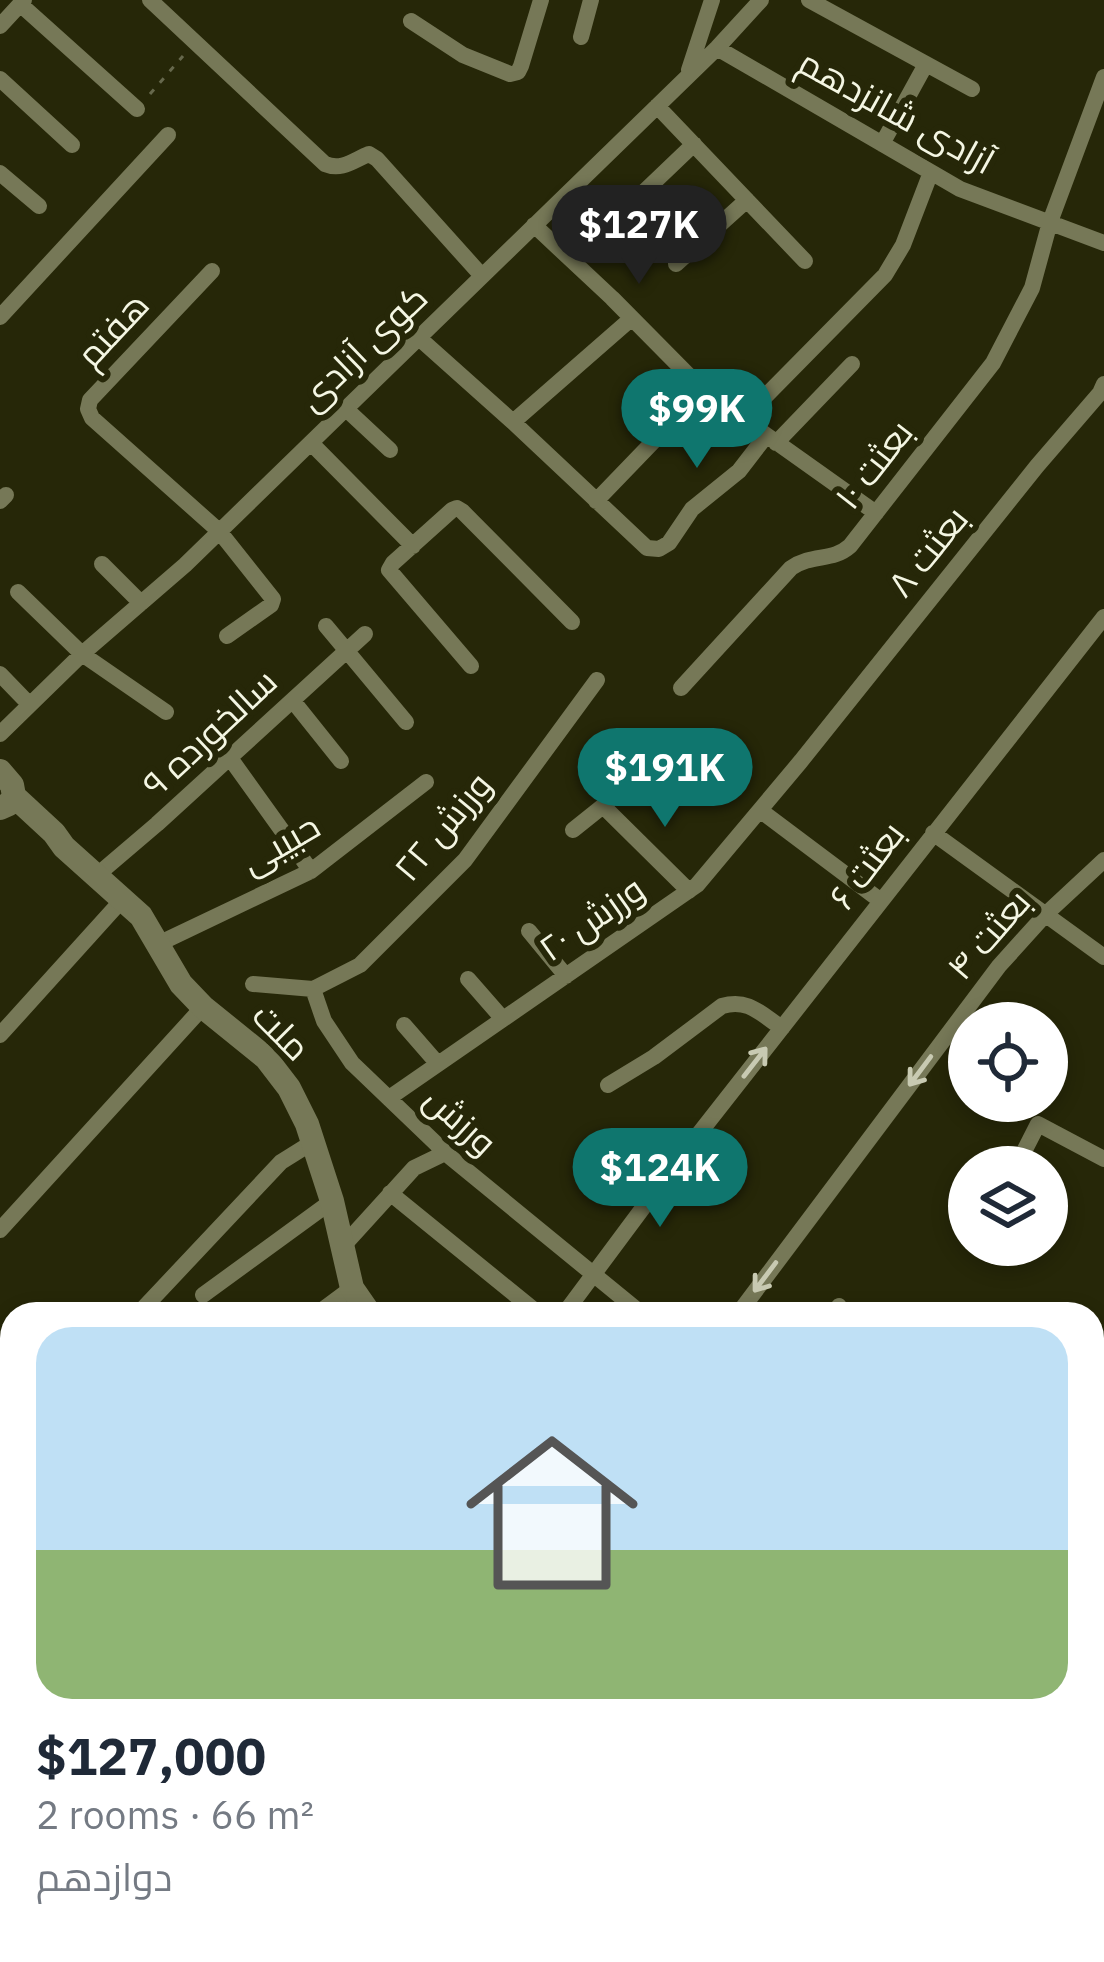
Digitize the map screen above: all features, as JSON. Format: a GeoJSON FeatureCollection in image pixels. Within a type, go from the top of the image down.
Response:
{"type":"FeatureCollection","features":[{"type":"Feature","properties":{"kind":"main road"},"geometry":{"type":"LineString","coordinates":[[0,770],[12,785],[4,805]]}},
{"type":"Feature","properties":{"kind":"main road","name":"ملت"},"geometry":{"type":"LineString","coordinates":[[4,805],[64,847],[141,916],[181,984],[266,1058],[289,1088],[307,1124],[332,1201],[352,1288],[362,1302]]}},
{"type":"Feature","properties":{"kind":"street"},"geometry":{"type":"LineString","coordinates":[[150,0],[325,164],[342,167],[369,154],[377,159],[482,276]]}},
{"type":"Feature","properties":{"kind":"street"},"geometry":{"type":"LineString","coordinates":[[411,21],[463,55],[510,74],[521,67],[541,0]]}},
{"type":"Feature","properties":{"kind":"street"},"geometry":{"type":"LineString","coordinates":[[581,37],[590,0]]}},
{"type":"Feature","properties":{"kind":"street"},"geometry":{"type":"LineString","coordinates":[[687,77],[712,0]]}},
{"type":"Feature","properties":{"kind":"street","name":"کوی آزادی"},"geometry":{"type":"LineString","coordinates":[[0,734],[82,654],[185,565],[761,0]]}},
{"type":"Feature","properties":{"kind":"street"},"geometry":{"type":"LineString","coordinates":[[809,0],[972,89]]}},
{"type":"Feature","properties":{"kind":"street"},"geometry":{"type":"LineString","coordinates":[[0,26],[22,2],[137,109]]}},
{"type":"Feature","properties":{"kind":"street","name":"آزادی شانزدهم"},"geometry":{"type":"LineString","coordinates":[[716,48],[960,189],[1104,242]]}},
{"type":"Feature","properties":{"kind":"street"},"geometry":{"type":"LineString","coordinates":[[882,144],[926,64]]}},
{"type":"Feature","properties":{"kind":"street","name":"بعثت ۱۰"},"geometry":{"type":"LineString","coordinates":[[681,688],[791,568],[808,558],[842,554],[993,363],[1032,288],[1050,222],[1104,76]]}},
{"type":"Feature","properties":{"kind":"street"},"geometry":{"type":"LineString","coordinates":[[0,79],[72,145]]}},
{"type":"Feature","properties":{"kind":"street"},"geometry":{"type":"LineString","coordinates":[[657,106],[806,261]]}},
{"type":"Feature","properties":{"kind":"street"},"geometry":{"type":"LineString","coordinates":[[0,317],[168,135]]}},
{"type":"Feature","properties":{"kind":"street"},"geometry":{"type":"LineString","coordinates":[[626,209],[694,144]]}},
{"type":"Feature","properties":{"kind":"street"},"geometry":{"type":"LineString","coordinates":[[0,172],[39,206]]}},
{"type":"Feature","properties":{"kind":"street"},"geometry":{"type":"LineString","coordinates":[[743,419],[885,275],[903,245],[931,172]]}},
{"type":"Feature","properties":{"kind":"street"},"geometry":{"type":"LineString","coordinates":[[676,264],[747,200]]}},
{"type":"Feature","properties":{"kind":"street"},"geometry":{"type":"LineString","coordinates":[[534,225],[703,390],[876,513]]}},
{"type":"Feature","properties":{"kind":"street","name":"هفتم"},"geometry":{"type":"LineString","coordinates":[[212,271],[90,400],[88,409],[92,418],[219,531]]}},
{"type":"Feature","properties":{"kind":"street"},"geometry":{"type":"LineString","coordinates":[[513,422],[632,317]]}},
{"type":"Feature","properties":{"kind":"street"},"geometry":{"type":"LineString","coordinates":[[419,338],[646,548],[658,549],[669,543],[692,509],[853,364]]}},
{"type":"Feature","properties":{"kind":"street","name":"بعثت ٨"},"geometry":{"type":"LineString","coordinates":[[802,761],[1104,384]]}},
{"type":"Feature","properties":{"kind":"street"},"geometry":{"type":"LineString","coordinates":[[596,502],[703,390]]}},
{"type":"Feature","properties":{"kind":"street"},"geometry":{"type":"LineString","coordinates":[[346,409],[391,450]]}},
{"type":"Feature","properties":{"kind":"street"},"geometry":{"type":"LineString","coordinates":[[311,443],[413,545]]}},
{"type":"Feature","properties":{"kind":"street"},"geometry":{"type":"LineString","coordinates":[[471,666],[389,570],[457,508],[572,622]]}},
{"type":"Feature","properties":{"kind":"street"},"geometry":{"type":"LineString","coordinates":[[219,531],[273,599],[272,605],[227,636]]}},
{"type":"Feature","properties":{"kind":"street"},"geometry":{"type":"LineString","coordinates":[[102,564],[141,603]]}},
{"type":"Feature","properties":{"kind":"street"},"geometry":{"type":"LineString","coordinates":[[18,592],[82,654],[166,712]]}},
{"type":"Feature","properties":{"kind":"street","name":"بعثت ۶"},"geometry":{"type":"LineString","coordinates":[[574,1302],[683,1154],[1104,617]]}},
{"type":"Feature","properties":{"kind":"street"},"geometry":{"type":"LineString","coordinates":[[326,626],[406,722]]}},
{"type":"Feature","properties":{"kind":"street","name":"سالخورده ۹"},"geometry":{"type":"LineString","coordinates":[[96,876],[365,634]]}},
{"type":"Feature","properties":{"kind":"street"},"geometry":{"type":"LineString","coordinates":[[0,674],[29,704]]}},
{"type":"Feature","properties":{"kind":"street","name":"ورزش ۲۲"},"geometry":{"type":"LineString","coordinates":[[313,989],[360,965],[465,860],[597,680]]}},
{"type":"Feature","properties":{"kind":"street"},"geometry":{"type":"LineString","coordinates":[[292,700],[341,761]]}},
{"type":"Feature","properties":{"kind":"street"},"geometry":{"type":"LineString","coordinates":[[230,758],[310,871]]}},
{"type":"Feature","properties":{"kind":"street","name":"ورزش ۲۰"},"geometry":{"type":"LineString","coordinates":[[389,1098],[697,885],[802,761]]}},
{"type":"Feature","properties":{"kind":"street"},"geometry":{"type":"LineString","coordinates":[[573,830],[643,770]]}},
{"type":"Feature","properties":{"kind":"street","name":"حبیبی"},"geometry":{"type":"LineString","coordinates":[[158,944],[310,871],[426,782]]}},
{"type":"Feature","properties":{"kind":"street"},"geometry":{"type":"LineString","coordinates":[[603,806],[689,891]]}},
{"type":"Feature","properties":{"kind":"street"},"geometry":{"type":"LineString","coordinates":[[760,811],[881,901]]}},
{"type":"Feature","properties":{"kind":"street"},"geometry":{"type":"LineString","coordinates":[[933,833],[1104,957]]}},
{"type":"Feature","properties":{"kind":"street","name":"بعثت ۴"},"geometry":{"type":"LineString","coordinates":[[747,1302],[999,965],[1104,860]]}},
{"type":"Feature","properties":{"kind":"street"},"geometry":{"type":"LineString","coordinates":[[0,1036],[122,899]]}},
{"type":"Feature","properties":{"kind":"street"},"geometry":{"type":"LineString","coordinates":[[529,931],[566,976]]}},
{"type":"Feature","properties":{"kind":"street"},"geometry":{"type":"LineString","coordinates":[[468,979],[503,1019]]}},
{"type":"Feature","properties":{"kind":"street"},"geometry":{"type":"LineString","coordinates":[[253,983],[313,989]]}},
{"type":"Feature","properties":{"kind":"street","name":"ورزش"},"geometry":{"type":"LineString","coordinates":[[313,989],[324,1022],[352,1063],[445,1153],[627,1302]]}},
{"type":"Feature","properties":{"kind":"street"},"geometry":{"type":"LineString","coordinates":[[608,1085],[734,1002],[744,1003],[782,1028]]}},
{"type":"Feature","properties":{"kind":"street"},"geometry":{"type":"LineString","coordinates":[[0,1230],[203,1007]]}},
{"type":"Feature","properties":{"kind":"street"},"geometry":{"type":"LineString","coordinates":[[404,1025],[438,1064]]}},
{"type":"Feature","properties":{"kind":"street"},"geometry":{"type":"LineString","coordinates":[[1027,1146],[1038,1124],[1104,1159]]}},
{"type":"Feature","properties":{"kind":"street"},"geometry":{"type":"LineString","coordinates":[[149,1302],[281,1162],[313,1142]]}},
{"type":"Feature","properties":{"kind":"street"},"geometry":{"type":"LineString","coordinates":[[344,1245],[414,1168],[445,1153]]}},
{"type":"Feature","properties":{"kind":"street"},"geometry":{"type":"LineString","coordinates":[[390,1193],[523,1302]]}},
{"type":"Feature","properties":{"kind":"street"},"geometry":{"type":"LineString","coordinates":[[203,1295],[332,1201]]}},
{"type":"Feature","properties":{"kind":"street"},"geometry":{"type":"LineString","coordinates":[[333,1302],[352,1288]]}},
{"type":"Feature","properties":{"kind":"path"},"geometry":{"type":"LineString","coordinates":[[137,109],[195,43]]}}]}
